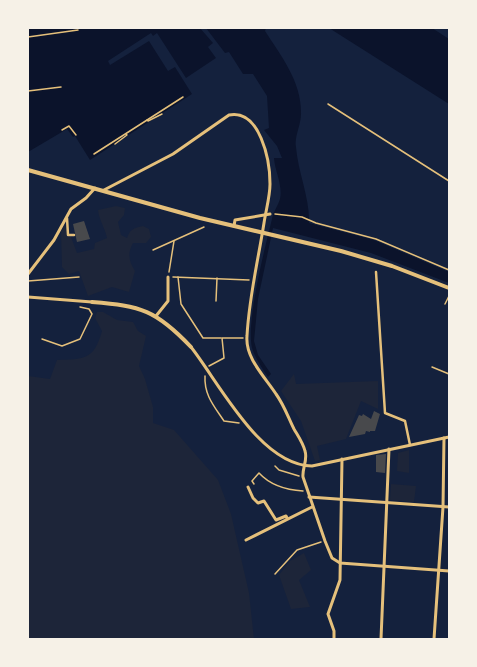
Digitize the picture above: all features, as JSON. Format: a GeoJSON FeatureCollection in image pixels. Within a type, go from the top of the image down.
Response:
{"type":"FeatureCollection","features":[{"type":"Feature","properties":{"kind":"street"},"geometry":{"type":"LineString","coordinates":[[104,190],[173,154],[229,115],[237,114],[245,116],[252,122],[258,132],[266,155],[270,184],[263,232],[253,281],[246,338],[251,356],[283,405],[305,449],[306,460],[303,477],[312,507],[332,558],[340,563],[449,571]]}},
{"type":"Feature","properties":{"kind":"street"},"geometry":{"type":"LineString","coordinates":[[28,170],[234,226],[369,258],[449,288]]}},
{"type":"Feature","properties":{"kind":"street"},"geometry":{"type":"LineString","coordinates":[[28,274],[54,240],[71,210],[86,198],[95,188]]}},
{"type":"Feature","properties":{"kind":"street"},"geometry":{"type":"LineString","coordinates":[[234,226],[235,220],[270,214]]}},
{"type":"Feature","properties":{"kind":"street"},"geometry":{"type":"LineString","coordinates":[[67,217],[68,235],[74,234]]}},
{"type":"Feature","properties":{"kind":"street"},"geometry":{"type":"LineString","coordinates":[[376,272],[385,413],[405,421],[410,445]]}},
{"type":"Feature","properties":{"kind":"street"},"geometry":{"type":"LineString","coordinates":[[156,316],[168,300],[168,277]]}},
{"type":"Feature","properties":{"kind":"street"},"geometry":{"type":"LineString","coordinates":[[28,298],[126,305],[139,308],[156,316],[178,332],[191,347],[207,367],[245,423],[271,449],[283,458],[304,466],[312,466],[449,437]]}},
{"type":"Feature","properties":{"kind":"street"},"geometry":{"type":"LineString","coordinates":[[434,639],[440,570],[444,438]]}},
{"type":"Feature","properties":{"kind":"street"},"geometry":{"type":"LineString","coordinates":[[381,639],[386,566],[389,450]]}},
{"type":"Feature","properties":{"kind":"street"},"geometry":{"type":"LineString","coordinates":[[334,639],[334,631],[328,614],[340,580],[342,460]]}},
{"type":"Feature","properties":{"kind":"street"},"geometry":{"type":"LineString","coordinates":[[248,487],[253,498],[258,503],[264,501],[276,520],[286,516],[287,518]]}},
{"type":"Feature","properties":{"kind":"street"},"geometry":{"type":"LineString","coordinates":[[309,497],[449,507]]}},
{"type":"Feature","properties":{"kind":"street"},"geometry":{"type":"LineString","coordinates":[[246,540],[287,518],[312,507]]}},
{"type":"Feature","properties":{"kind":"lane"},"geometry":{"type":"LineString","coordinates":[[328,104],[449,181]]}},
{"type":"Feature","properties":{"kind":"lane"},"geometry":{"type":"LineString","coordinates":[[445,304],[449,296]]}},
{"type":"Feature","properties":{"kind":"lane"},"geometry":{"type":"LineString","coordinates":[[432,367],[449,374]]}},
{"type":"Feature","properties":{"kind":"path"},"geometry":{"type":"LineString","coordinates":[[28,38],[78,30]]}},
{"type":"Feature","properties":{"kind":"path"},"geometry":{"type":"LineString","coordinates":[[28,91],[61,87]]}},
{"type":"Feature","properties":{"kind":"path"},"geometry":{"type":"LineString","coordinates":[[94,154],[184,97]]}},
{"type":"Feature","properties":{"kind":"path"},"geometry":{"type":"LineString","coordinates":[[147,120],[148,121],[162,114]]}},
{"type":"Feature","properties":{"kind":"path"},"geometry":{"type":"LineString","coordinates":[[62,130],[69,126],[76,135]]}},
{"type":"Feature","properties":{"kind":"path"},"geometry":{"type":"LineString","coordinates":[[115,144],[127,135],[126,134]]}},
{"type":"Feature","properties":{"kind":"path"},"geometry":{"type":"LineString","coordinates":[[270,214],[302,217],[376,239],[449,270]]}},
{"type":"Feature","properties":{"kind":"path"},"geometry":{"type":"LineString","coordinates":[[153,250],[204,227]]}},
{"type":"Feature","properties":{"kind":"path"},"geometry":{"type":"LineString","coordinates":[[174,240],[173,260],[168,277],[217,278],[253,281]]}},
{"type":"Feature","properties":{"kind":"path"},"geometry":{"type":"LineString","coordinates":[[28,281],[79,277]]}},
{"type":"Feature","properties":{"kind":"path"},"geometry":{"type":"LineString","coordinates":[[178,277],[181,304],[203,338],[246,338]]}},
{"type":"Feature","properties":{"kind":"path"},"geometry":{"type":"LineString","coordinates":[[216,301],[217,278]]}},
{"type":"Feature","properties":{"kind":"path"},"geometry":{"type":"LineString","coordinates":[[42,339],[62,346],[80,339],[92,314],[89,309],[75,305],[76,301]]}},
{"type":"Feature","properties":{"kind":"path"},"geometry":{"type":"LineString","coordinates":[[222,338],[224,358],[207,367],[205,385],[207,396],[224,421],[245,423]]}},
{"type":"Feature","properties":{"kind":"path"},"geometry":{"type":"LineString","coordinates":[[274,466],[279,470],[303,477]]}},
{"type":"Feature","properties":{"kind":"path"},"geometry":{"type":"LineString","coordinates":[[254,484],[252,481],[259,473],[264,479],[284,490],[307,491]]}},
{"type":"Feature","properties":{"kind":"path"},"geometry":{"type":"LineString","coordinates":[[275,574],[297,550],[325,541]]}},
{"type":"Feature","properties":{"kind":"shaded area"},"geometry":{"type":"Polygon","coordinates":[[[28,28],[200,28],[213,43],[208,47],[216,58],[186,78],[157,33],[153,36],[151,33],[108,61],[110,65],[149,41],[168,71],[175,67],[192,94],[90,160],[75,136],[73,137],[67,129],[28,152],[28,28]]]}},
{"type":"Feature","properties":{"kind":"shaded area"},"geometry":{"type":"Polygon","coordinates":[[[206,28],[266,28],[265,31],[284,60],[294,80],[300,102],[301,118],[296,143],[297,157],[308,204],[309,223],[374,240],[449,272],[449,283],[371,253],[273,228],[258,299],[254,341],[258,355],[271,374],[268,377],[252,348],[252,320],[257,284],[265,247],[273,216],[281,194],[274,158],[282,158],[277,146],[264,130],[269,128],[267,96],[253,74],[243,74],[229,52],[225,53],[206,28]]]}},
{"type":"Feature","properties":{"kind":"shaded area"},"geometry":{"type":"Polygon","coordinates":[[[329,28],[432,28],[449,39],[449,104],[329,28]]]}},
{"type":"Feature","properties":{"kind":"shaded area"},"geometry":{"type":"Polygon","coordinates":[[[116,206],[125,208],[124,215],[118,222],[121,235],[127,238],[133,229],[143,226],[149,229],[151,237],[146,243],[133,243],[131,247],[131,264],[135,271],[129,292],[112,287],[88,296],[79,271],[69,274],[62,267],[61,231],[65,225],[67,237],[71,237],[77,253],[94,249],[95,243],[107,238],[98,210],[116,206]]]}},
{"type":"Feature","properties":{"kind":"shaded area"},"geometry":{"type":"Polygon","coordinates":[[[97,312],[103,312],[117,320],[133,322],[138,331],[146,336],[139,366],[145,379],[153,407],[153,423],[174,430],[218,480],[231,514],[249,593],[254,639],[28,639],[28,376],[50,379],[57,360],[81,358],[91,353],[99,341],[102,331],[95,318],[97,312]]]}},
{"type":"Feature","properties":{"kind":"shaded area"},"geometry":{"type":"Polygon","coordinates":[[[294,374],[296,384],[378,381],[378,409],[361,401],[346,439],[317,446],[320,460],[315,461],[301,421],[281,391],[294,374]]]}},
{"type":"Feature","properties":{"kind":"shaded area"},"geometry":{"type":"Polygon","coordinates":[[[409,450],[409,473],[397,471],[398,453],[409,450]]]}},
{"type":"Feature","properties":{"kind":"shaded area"},"geometry":{"type":"Polygon","coordinates":[[[391,484],[416,486],[414,502],[390,500],[391,484]]]}},
{"type":"Feature","properties":{"kind":"shaded area"},"geometry":{"type":"Polygon","coordinates":[[[304,553],[311,570],[299,580],[310,607],[291,609],[279,575],[290,561],[304,553]]]}},
{"type":"Feature","properties":{"kind":"building"},"geometry":{"type":"Polygon","coordinates":[[[84,221],[90,239],[77,242],[73,224],[84,221]]]}},
{"type":"Feature","properties":{"kind":"building"},"geometry":{"type":"Polygon","coordinates":[[[374,411],[380,414],[375,431],[366,431],[365,434],[349,437],[359,415],[362,416],[363,414],[371,419],[374,411]]]}},
{"type":"Feature","properties":{"kind":"building"},"geometry":{"type":"Polygon","coordinates":[[[386,454],[385,473],[376,472],[376,455],[386,454]]]}}]}
